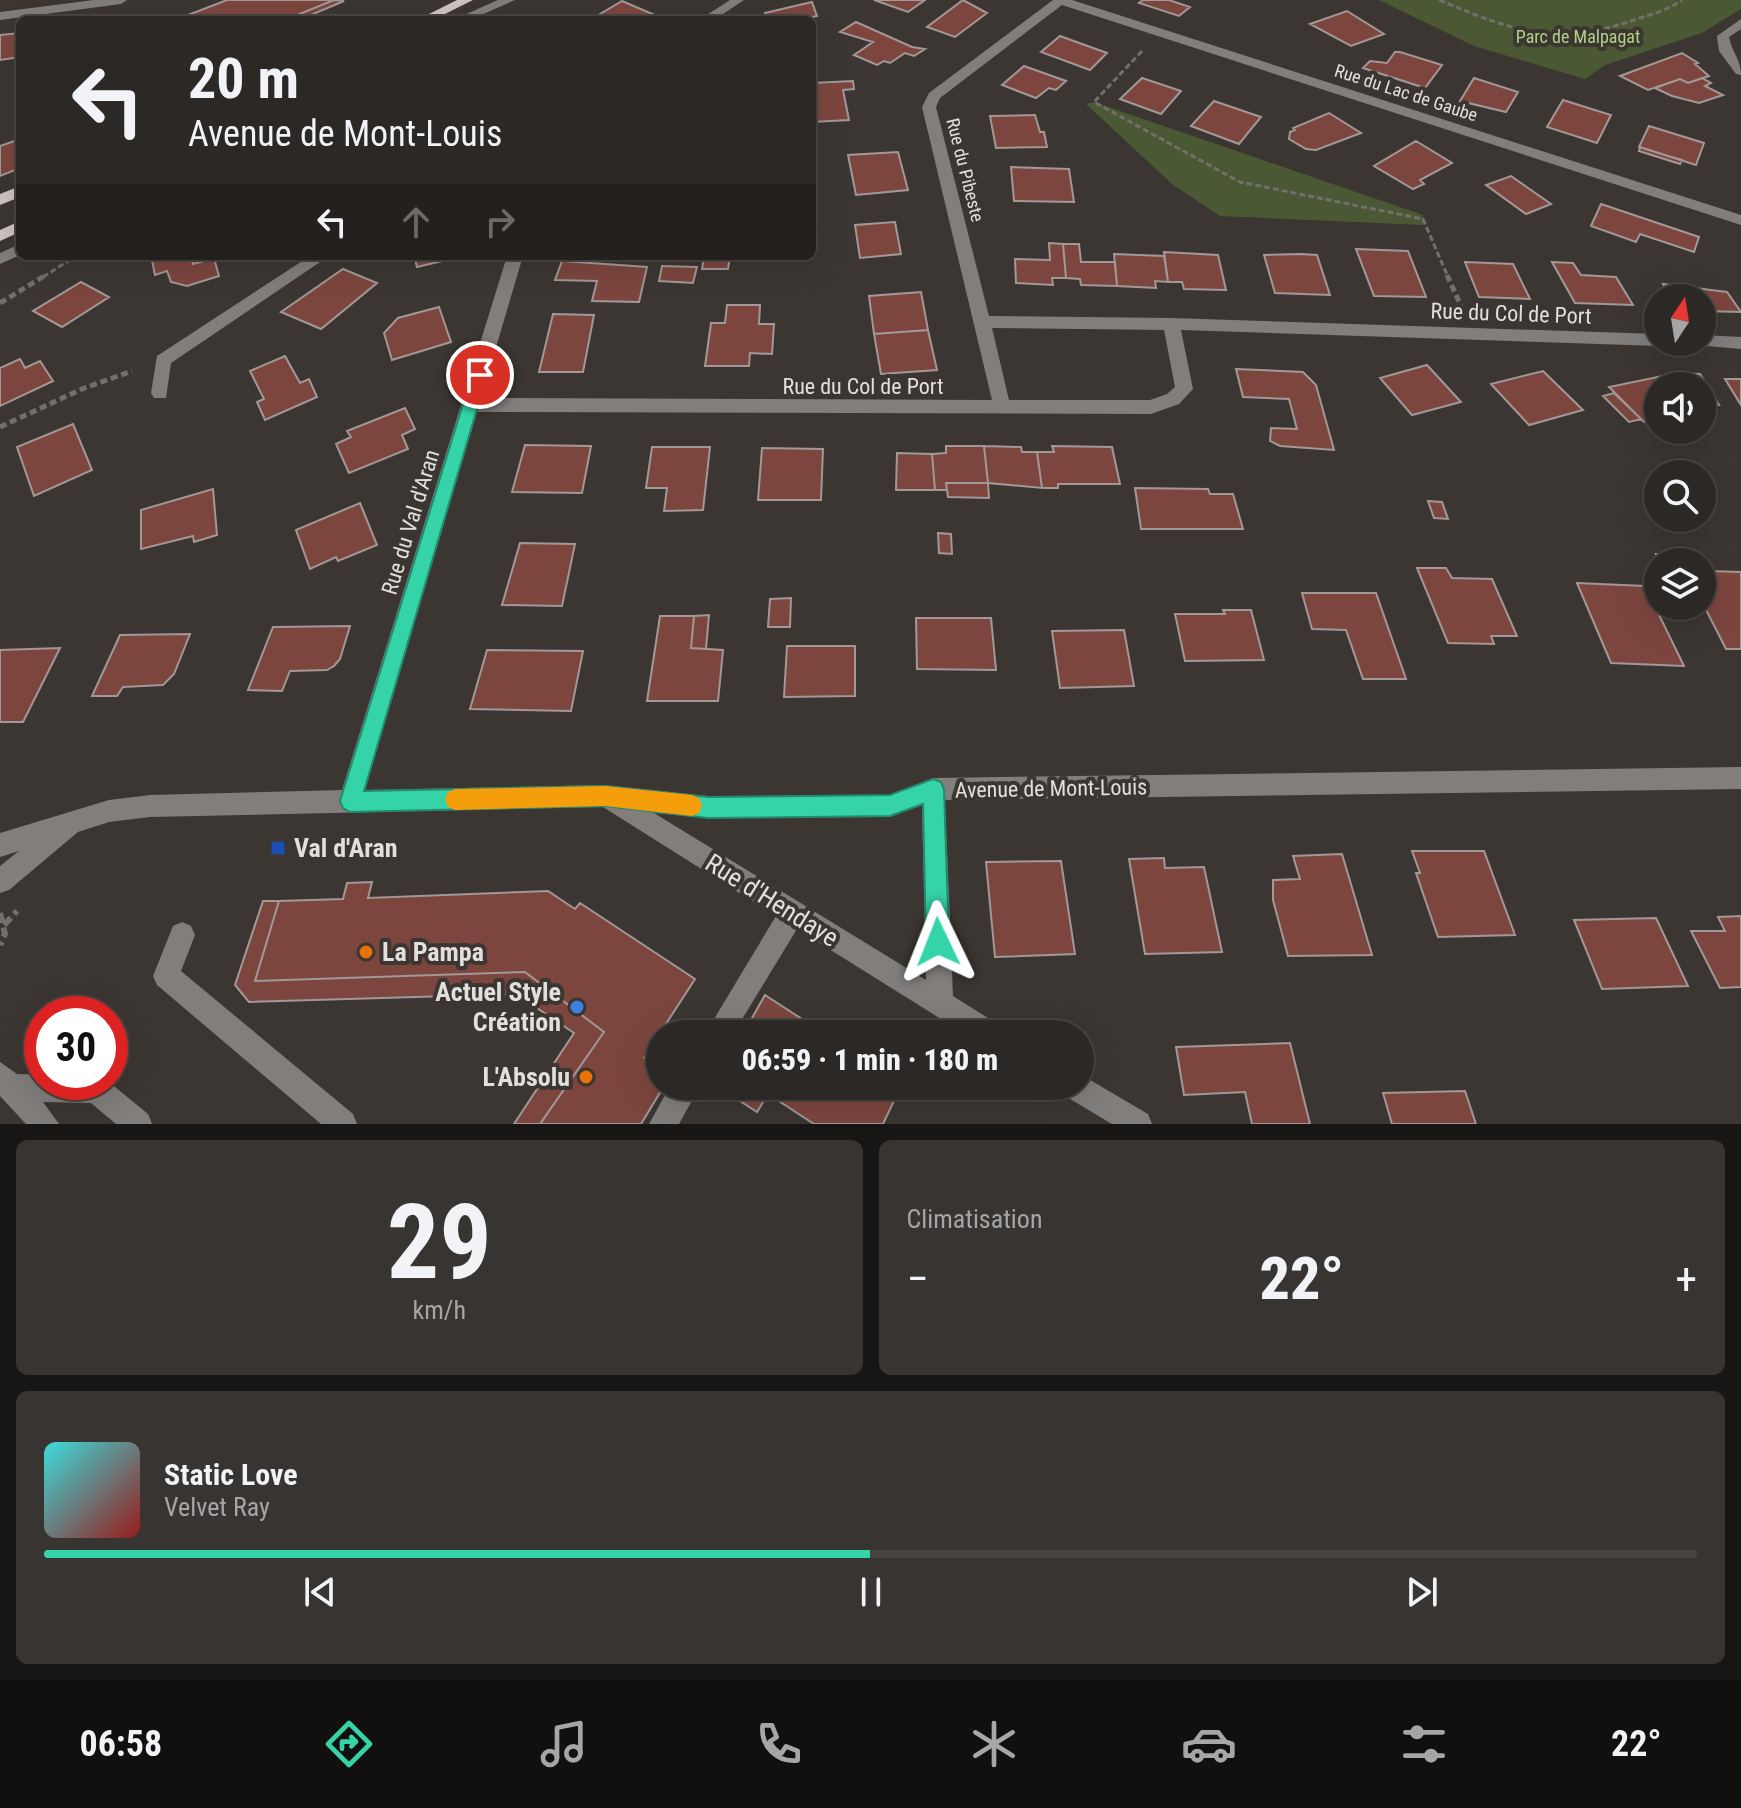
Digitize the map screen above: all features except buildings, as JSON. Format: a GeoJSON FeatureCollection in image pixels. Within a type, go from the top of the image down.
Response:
{"type":"FeatureCollection","features":[{"type":"Feature","properties":{"kind":"main road"},"geometry":{"type":"LineString","coordinates":[[432,16],[467,0]]}},
{"type":"Feature","properties":{"kind":"street"},"geometry":{"type":"LineString","coordinates":[[0,16],[121,0]]}},
{"type":"Feature","properties":{"kind":"street"},"geometry":{"type":"LineString","coordinates":[[469,16],[509,0]]}},
{"type":"Feature","properties":{"kind":"street"},"geometry":{"type":"LineString","coordinates":[[712,16],[738,0]]}},
{"type":"Feature","properties":{"kind":"street","name":"Rue du Lac de Gaube"},"geometry":{"type":"LineString","coordinates":[[1060,0],[1741,220]]}},
{"type":"Feature","properties":{"kind":"street","name":"Rue du Pibeste"},"geometry":{"type":"LineString","coordinates":[[1001,408],[929,107],[934,96],[1060,0]]}},
{"type":"Feature","properties":{"kind":"street"},"geometry":{"type":"LineString","coordinates":[[1741,23],[1723,36],[1725,51],[1741,71]]}},
{"type":"Feature","properties":{"kind":"street"},"geometry":{"type":"LineString","coordinates":[[160,393],[163,360],[315,260]]}},
{"type":"Feature","properties":{"kind":"street","name":"Rue du Val d'Aran"},"geometry":{"type":"LineString","coordinates":[[350,801],[514,260]]}},
{"type":"Feature","properties":{"kind":"street","name":"Rue du Col de Port"},"geometry":{"type":"LineString","coordinates":[[982,322],[1171,324],[1644,339]]}},
{"type":"Feature","properties":{"kind":"street","name":"Rue du Col de Port"},"geometry":{"type":"LineString","coordinates":[[471,405],[1151,407],[1173,399],[1184,389],[1171,324]]}},
{"type":"Feature","properties":{"kind":"street"},"geometry":{"type":"LineString","coordinates":[[1716,342],[1741,343]]}},
{"type":"Feature","properties":{"kind":"street","name":"Avenue de Mont-Louis"},"geometry":{"type":"LineString","coordinates":[[0,845],[81,818],[150,806],[605,796],[708,807],[890,806],[933,789],[1741,778]]}},
{"type":"Feature","properties":{"kind":"street"},"geometry":{"type":"LineString","coordinates":[[933,789],[940,1004]]}},
{"type":"Feature","properties":{"kind":"street","name":"Rue d'Hendaye"},"geometry":{"type":"LineString","coordinates":[[605,796],[967,1020]]}},
{"type":"Feature","properties":{"kind":"street","name":"Avenue de Mont-Louis"},"geometry":{"type":"LineString","coordinates":[[0,881],[81,818]]}},
{"type":"Feature","properties":{"kind":"street"},"geometry":{"type":"LineString","coordinates":[[727,1020],[793,912]]}},
{"type":"Feature","properties":{"kind":"street"},"geometry":{"type":"LineString","coordinates":[[182,935],[166,976],[343,1124]]}},
{"type":"Feature","properties":{"kind":"street"},"geometry":{"type":"LineString","coordinates":[[7,1082],[45,1124]]}},
{"type":"Feature","properties":{"kind":"street"},"geometry":{"type":"LineString","coordinates":[[7,1082],[96,1089],[138,1124]]}},
{"type":"Feature","properties":{"kind":"street"},"geometry":{"type":"LineString","coordinates":[[1094,1097],[1138,1124]]}},
{"type":"Feature","properties":{"kind":"street"},"geometry":{"type":"LineString","coordinates":[[663,1124],[678,1100]]}},
{"type":"Feature","properties":{"kind":"path"},"geometry":{"type":"LineString","coordinates":[[1439,0],[1518,29],[1567,36],[1595,32],[1672,7],[1682,0]]}},
{"type":"Feature","properties":{"kind":"path"},"geometry":{"type":"LineString","coordinates":[[1160,33],[1094,102],[1240,182],[1423,219],[1473,333]]}},
{"type":"Feature","properties":{"kind":"path"},"geometry":{"type":"LineString","coordinates":[[0,303],[70,260]]}},
{"type":"Feature","properties":{"kind":"path"},"geometry":{"type":"LineString","coordinates":[[0,427],[82,389],[163,360]]}},
{"type":"Feature","properties":{"kind":"path"},"geometry":{"type":"LineString","coordinates":[[4,925],[27,900]]}},
{"type":"Feature","properties":{"kind":"path"},"geometry":{"type":"LineString","coordinates":[[0,913],[5,934],[0,945]]}},
{"type":"Feature","properties":{"kind":"green space","name":"Parc de Malpagat"},"geometry":{"type":"Polygon","coordinates":[[[1379,0],[1741,0],[1741,9],[1702,33],[1605,65],[1585,79],[1474,46],[1379,0]]]}},
{"type":"Feature","properties":{"kind":"green space"},"geometry":{"type":"Polygon","coordinates":[[[1094,102],[1423,215],[1423,225],[1220,216],[1172,184],[1086,104],[1094,102]]]}},
{"type":"Feature","properties":{"kind":"slow traffic"},"geometry":{"type":"LineString","coordinates":[[455,799],[605,796],[692,806]]}},
{"type":"Feature","properties":{"kind":"place","name":"Val d'Aran"},"geometry":{"type":"Point","coordinates":[278,848]}},
{"type":"Feature","properties":{"kind":"place","name":"La Pampa"},"geometry":{"type":"Point","coordinates":[366,952]}},
{"type":"Feature","properties":{"kind":"place","name":"Actuel Style Création"},"geometry":{"type":"Point","coordinates":[577,1007]}},
{"type":"Feature","properties":{"kind":"place","name":"L'Absolu"},"geometry":{"type":"Point","coordinates":[586,1077]}},
{"type":"Feature","properties":{"kind":"route"},"geometry":{"type":"LineString","coordinates":[[480,375],[350,801],[605,796],[708,807],[890,806],[933,789],[938,942]]}}]}
